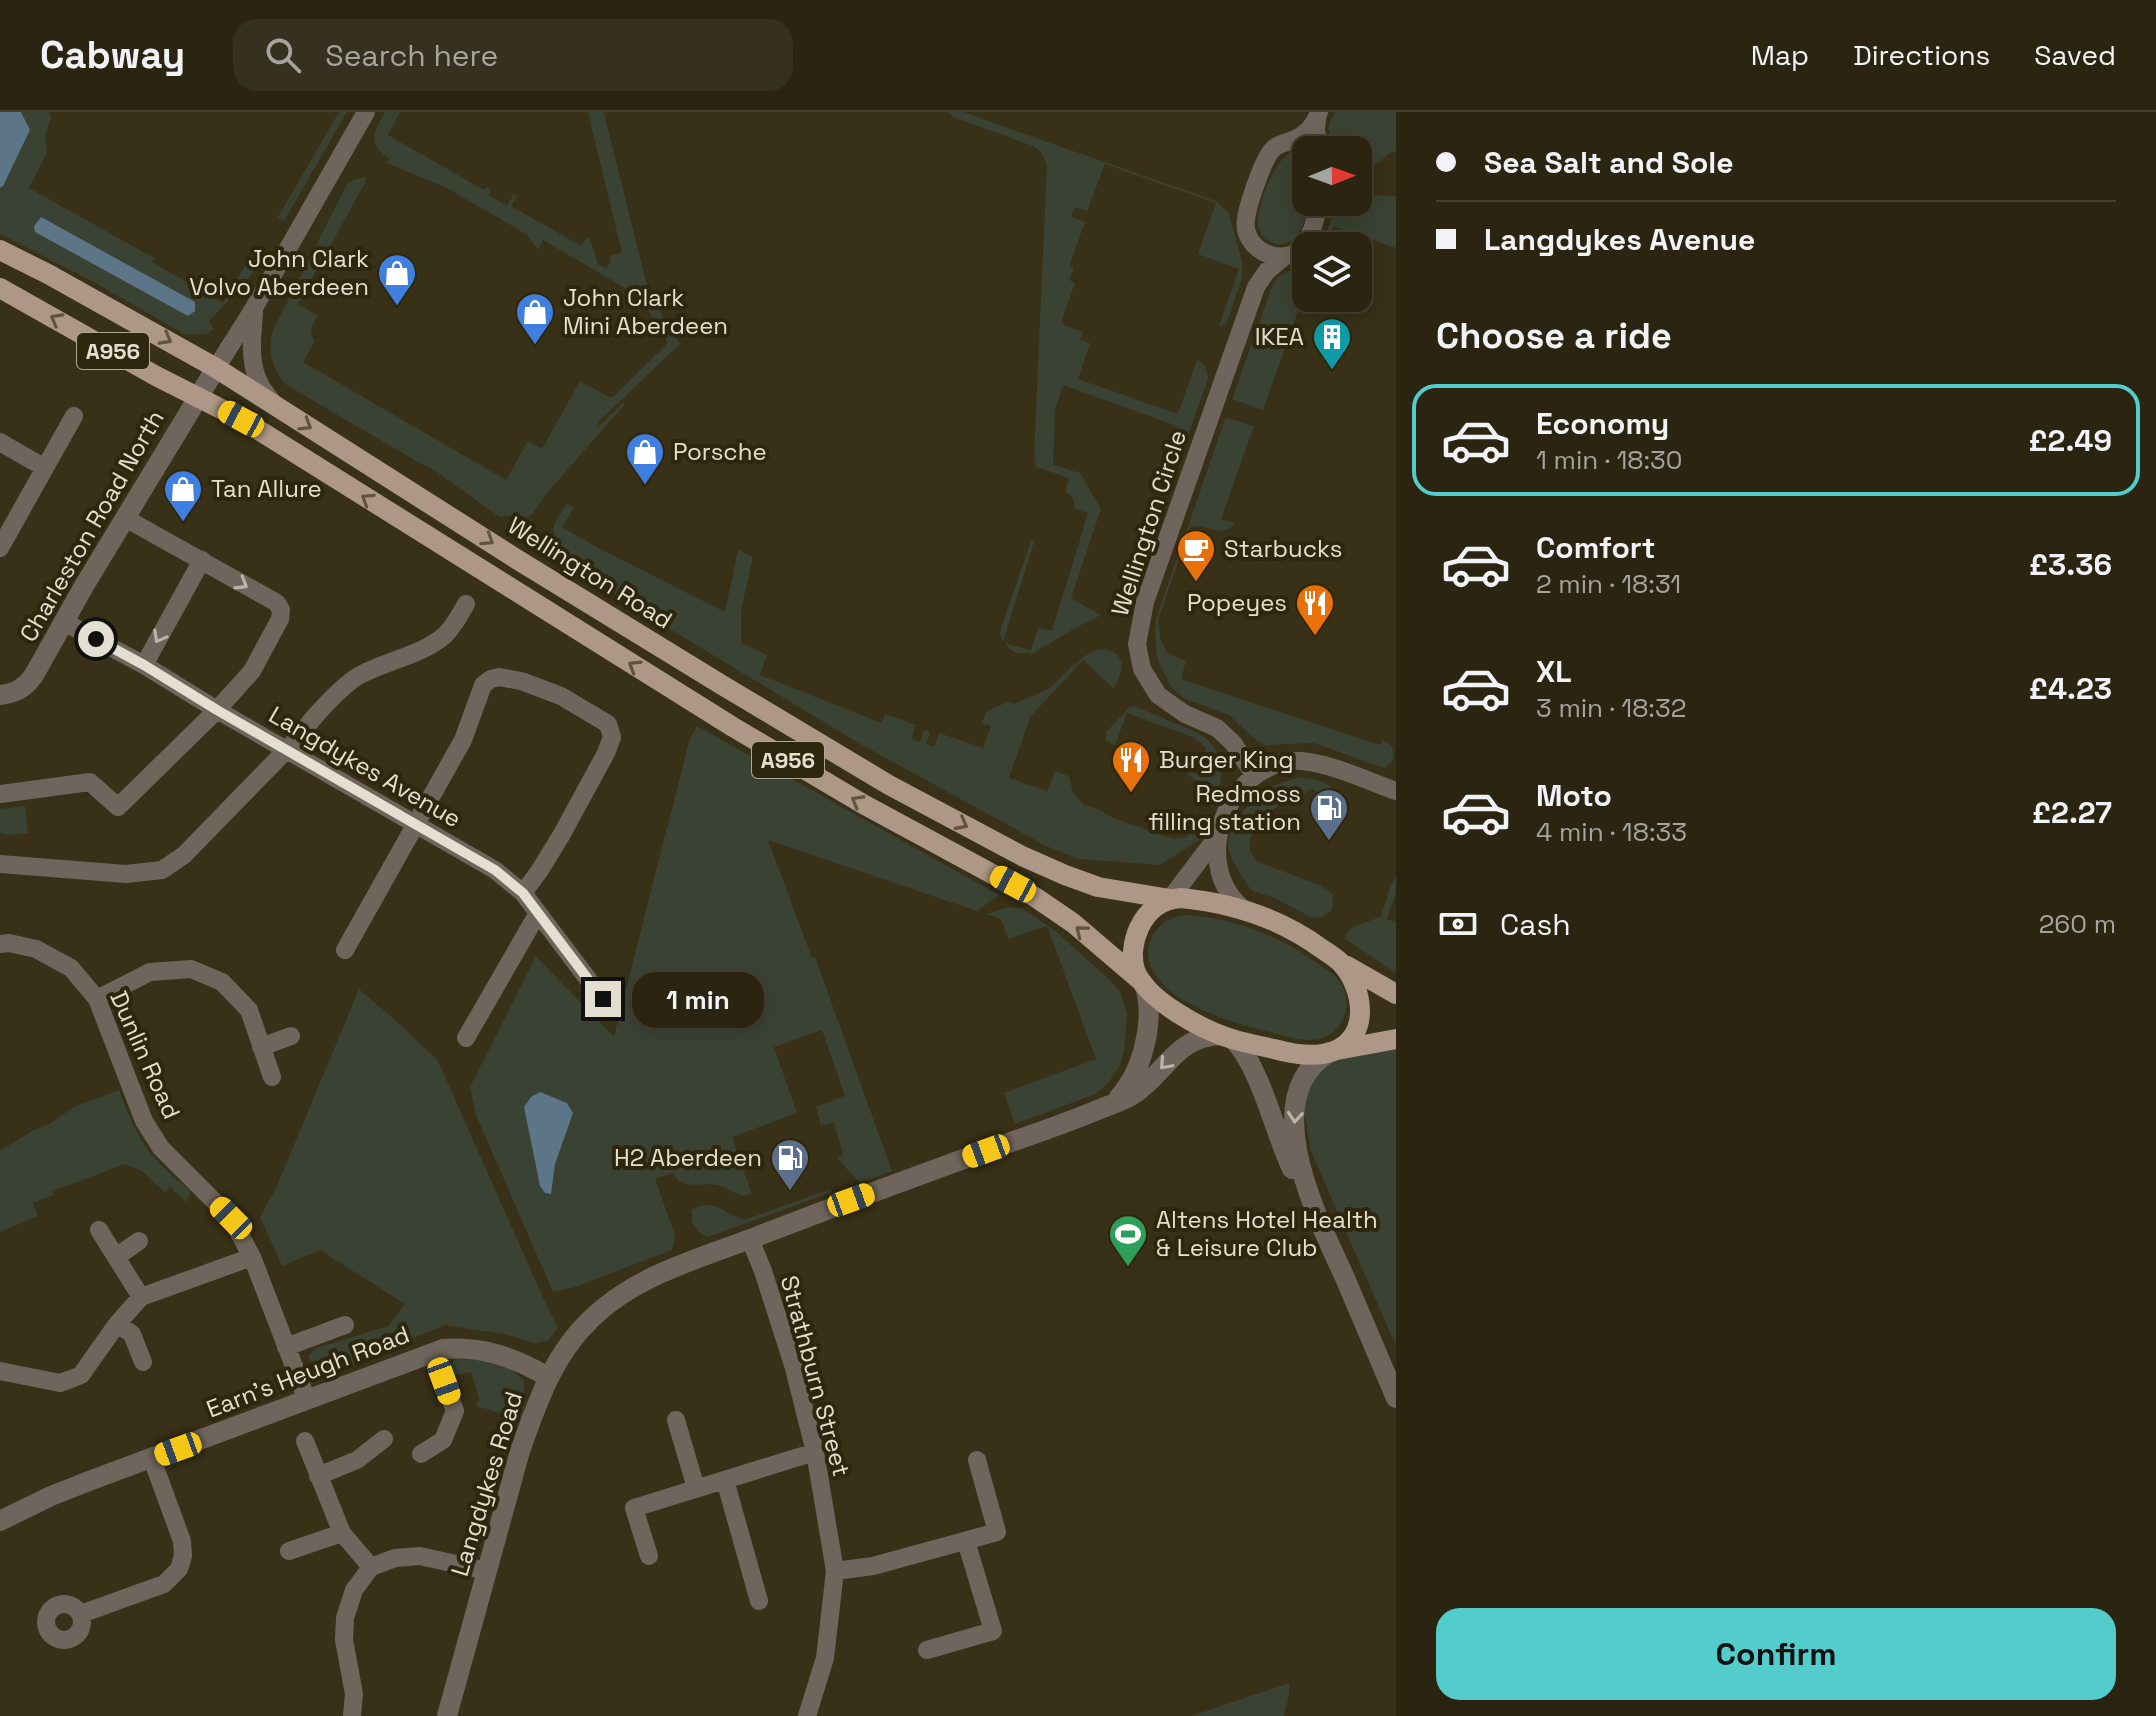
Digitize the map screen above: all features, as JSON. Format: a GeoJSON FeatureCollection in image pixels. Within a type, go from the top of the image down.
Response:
{"type":"FeatureCollection","features":[{"type":"Feature","properties":{"kind":"main road","name":"Wellington Road"},"geometry":{"type":"LineString","coordinates":[[0,250],[216,368],[531,568],[889,785],[1022,856],[1075,879],[1098,887],[1170,899]]}},
{"type":"Feature","properties":{"kind":"main road","name":"A956"},"geometry":{"type":"LineString","coordinates":[[0,288],[156,376],[241,419],[733,727],[863,804],[1035,897],[1073,923],[1174,1010],[1227,1037],[1290,1053],[1333,1051],[1396,1039]]}},
{"type":"Feature","properties":{"kind":"main road","name":"A956"},"geometry":{"type":"LineString","coordinates":[[1170,899],[1186,899],[1246,911],[1284,925],[1396,994]]}},
{"type":"Feature","properties":{"kind":"main road"},"geometry":{"type":"LineString","coordinates":[[1142,982],[1133,957],[1137,933],[1151,911],[1170,899]]}},
{"type":"Feature","properties":{"kind":"main road","name":"A956"},"geometry":{"type":"LineString","coordinates":[[1333,1051],[1355,1033],[1361,1007],[1355,984],[1340,961]]}},
{"type":"Feature","properties":{"kind":"street"},"geometry":{"type":"LineString","coordinates":[[216,368],[254,308],[366,112]]}},
{"type":"Feature","properties":{"kind":"street"},"geometry":{"type":"LineString","coordinates":[[1317,136],[1318,115]]}},
{"type":"Feature","properties":{"kind":"street","name":"Wellington Circle"},"geometry":{"type":"LineString","coordinates":[[1300,136],[1318,115]]}},
{"type":"Feature","properties":{"kind":"street","name":"Wellington Circle"},"geometry":{"type":"LineString","coordinates":[[1256,287],[1257,263],[1246,223],[1268,155],[1274,147],[1292,141]]}},
{"type":"Feature","properties":{"kind":"street","name":"Wellington Circle"},"geometry":{"type":"LineString","coordinates":[[1255,776],[1233,743],[1217,728],[1185,714],[1158,695],[1142,669],[1137,644],[1145,602],[1256,287],[1267,271],[1305,244],[1315,216]]}},
{"type":"Feature","properties":{"kind":"street"},"geometry":{"type":"LineString","coordinates":[[1254,245],[1268,255],[1285,256]]}},
{"type":"Feature","properties":{"kind":"street"},"geometry":{"type":"LineString","coordinates":[[254,308],[252,347],[255,369],[259,383],[275,405]]}},
{"type":"Feature","properties":{"kind":"street","name":"Charleston Road North"},"geometry":{"type":"LineString","coordinates":[[0,695],[26,687],[46,657],[216,368]]}},
{"type":"Feature","properties":{"kind":"street"},"geometry":{"type":"LineString","coordinates":[[2,541],[74,416]]}},
{"type":"Feature","properties":{"kind":"street"},"geometry":{"type":"LineString","coordinates":[[0,442],[45,468]]}},
{"type":"Feature","properties":{"kind":"street"},"geometry":{"type":"LineString","coordinates":[[0,794],[90,782],[118,807],[217,710],[252,671],[280,619],[281,610],[277,603],[125,518]]}},
{"type":"Feature","properties":{"kind":"street"},"geometry":{"type":"LineString","coordinates":[[144,665],[202,560]]}},
{"type":"Feature","properties":{"kind":"street"},"geometry":{"type":"LineString","coordinates":[[0,864],[126,874],[162,870],[184,855],[357,676],[433,644],[444,636],[466,604]]}},
{"type":"Feature","properties":{"kind":"street","name":"Langdykes Avenue"},"geometry":{"type":"LineString","coordinates":[[64,622],[144,665],[495,870],[523,893],[603,999]]}},
{"type":"Feature","properties":{"kind":"street"},"geometry":{"type":"LineString","coordinates":[[345,950],[463,740],[483,685],[499,677],[544,689],[599,717],[608,724],[612,737],[554,846],[523,893]]}},
{"type":"Feature","properties":{"kind":"street"},"geometry":{"type":"LineString","coordinates":[[1246,911],[1231,898],[1222,881],[1216,856],[1217,837],[1222,823],[1244,784],[1285,762],[1305,761],[1396,791]]}},
{"type":"Feature","properties":{"kind":"street"},"geometry":{"type":"LineString","coordinates":[[1170,899],[1217,837]]}},
{"type":"Feature","properties":{"kind":"street"},"geometry":{"type":"LineString","coordinates":[[466,1038],[538,913]]}},
{"type":"Feature","properties":{"kind":"street","name":"Dunlin Road"},"geometry":{"type":"LineString","coordinates":[[0,944],[36,949],[71,968],[97,999],[144,1121],[161,1148],[231,1218],[252,1257],[307,1400]]}},
{"type":"Feature","properties":{"kind":"street"},"geometry":{"type":"LineString","coordinates":[[97,999],[150,972],[191,969],[222,982],[249,1010],[272,1077]]}},
{"type":"Feature","properties":{"kind":"street"},"geometry":{"type":"LineString","coordinates":[[1114,1103],[1134,1078],[1140,1062],[1148,1007],[1148,996],[1142,982]]}},
{"type":"Feature","properties":{"kind":"street"},"geometry":{"type":"LineString","coordinates":[[261,1047],[291,1036]]}},
{"type":"Feature","properties":{"kind":"street","name":"Langdykes Road"},"geometry":{"type":"LineString","coordinates":[[447,1716],[520,1451],[548,1377],[579,1331],[607,1305],[683,1263],[1114,1103],[1139,1091],[1187,1044],[1203,1037],[1227,1037]]}},
{"type":"Feature","properties":{"kind":"street"},"geometry":{"type":"LineString","coordinates":[[1227,1037],[1249,1061],[1290,1165],[1307,1192]]}},
{"type":"Feature","properties":{"kind":"street"},"geometry":{"type":"LineString","coordinates":[[1333,1051],[1317,1061],[1301,1088],[1294,1122],[1295,1145],[1307,1192],[1396,1398]]}},
{"type":"Feature","properties":{"kind":"street"},"geometry":{"type":"LineString","coordinates":[[99,1230],[141,1297]]}},
{"type":"Feature","properties":{"kind":"street","name":"Strathburn Street"},"geometry":{"type":"LineString","coordinates":[[750,1239],[794,1368],[815,1452],[835,1571],[825,1658],[807,1716]]}},
{"type":"Feature","properties":{"kind":"street"},"geometry":{"type":"LineString","coordinates":[[116,1257],[139,1241]]}},
{"type":"Feature","properties":{"kind":"street"},"geometry":{"type":"LineString","coordinates":[[0,1371],[60,1383],[81,1375],[117,1324],[141,1297],[252,1257]]}},
{"type":"Feature","properties":{"kind":"street"},"geometry":{"type":"LineString","coordinates":[[117,1324],[132,1334],[143,1362]]}},
{"type":"Feature","properties":{"kind":"street"},"geometry":{"type":"LineString","coordinates":[[286,1347],[345,1325]]}},
{"type":"Feature","properties":{"kind":"street","name":"Earn's Heugh Road"},"geometry":{"type":"LineString","coordinates":[[0,1521],[51,1496],[433,1352],[457,1348],[491,1351],[510,1357],[548,1377]]}},
{"type":"Feature","properties":{"kind":"street"},"geometry":{"type":"LineString","coordinates":[[421,1454],[443,1440],[455,1411],[433,1352]]}},
{"type":"Feature","properties":{"kind":"street"},"geometry":{"type":"LineString","coordinates":[[676,1420],[696,1488]]}},
{"type":"Feature","properties":{"kind":"street"},"geometry":{"type":"LineString","coordinates":[[318,1476],[357,1460],[384,1439]]}},
{"type":"Feature","properties":{"kind":"street"},"geometry":{"type":"LineString","coordinates":[[305,1441],[342,1533],[371,1567]]}},
{"type":"Feature","properties":{"kind":"street"},"geometry":{"type":"LineString","coordinates":[[649,1556],[634,1508],[815,1452]]}},
{"type":"Feature","properties":{"kind":"street"},"geometry":{"type":"LineString","coordinates":[[81,1614],[164,1584],[179,1569],[183,1556],[182,1541],[152,1459]]}},
{"type":"Feature","properties":{"kind":"street"},"geometry":{"type":"LineString","coordinates":[[835,1571],[873,1566],[997,1532],[977,1460]]}},
{"type":"Feature","properties":{"kind":"street"},"geometry":{"type":"LineString","coordinates":[[725,1480],[759,1601]]}},
{"type":"Feature","properties":{"kind":"street"},"geometry":{"type":"LineString","coordinates":[[289,1551],[342,1533]]}},
{"type":"Feature","properties":{"kind":"street"},"geometry":{"type":"LineString","coordinates":[[927,1650],[993,1631],[966,1541]]}},
{"type":"Feature","properties":{"kind":"street"},"geometry":{"type":"LineString","coordinates":[[352,1716],[354,1694],[344,1640],[345,1618],[354,1590],[371,1567],[395,1558],[420,1556],[487,1571]]}},
{"type":"Feature","properties":{"kind":"green space"},"geometry":{"type":"Polygon","coordinates":[[[0,112],[49,112],[51,118],[45,135],[47,153],[29,188],[154,258],[152,262],[223,303],[252,254],[255,256],[257,263],[254,271],[209,321],[213,329],[206,334],[184,334],[92,281],[0,234],[0,112]]]}},
{"type":"Feature","properties":{"kind":"green space"},"geometry":{"type":"Polygon","coordinates":[[[339,112],[347,112],[284,221],[278,217],[339,112]]]}},
{"type":"Feature","properties":{"kind":"green space"},"geometry":{"type":"Polygon","coordinates":[[[385,112],[400,112],[388,135],[484,190],[486,187],[491,190],[489,195],[507,206],[514,194],[517,196],[511,206],[581,246],[587,237],[598,264],[606,269],[611,261],[610,256],[622,253],[588,112],[604,112],[649,293],[680,344],[597,423],[599,426],[625,404],[526,518],[518,514],[500,517],[434,470],[285,384],[277,372],[271,352],[273,330],[347,184],[366,177],[298,304],[318,316],[311,331],[315,341],[303,362],[506,480],[528,441],[542,449],[580,381],[613,397],[668,343],[639,296],[543,240],[538,250],[527,235],[447,188],[387,163],[389,158],[377,148],[374,137],[385,112]]]}},
{"type":"Feature","properties":{"kind":"green space"},"geometry":{"type":"Polygon","coordinates":[[[947,112],[964,112],[1216,201],[1229,213],[1242,263],[1242,277],[1227,323],[1219,326],[1239,269],[1198,254],[1216,203],[1105,164],[1087,211],[1074,207],[1071,217],[1085,222],[1069,266],[1074,268],[1069,280],[1075,283],[1062,319],[1064,325],[1083,332],[1080,340],[1090,343],[1078,379],[1178,414],[1197,360],[1206,368],[1208,379],[1177,466],[1172,469],[1163,466],[1177,426],[1063,385],[1055,410],[1053,465],[1080,473],[1101,509],[1071,598],[1101,615],[1030,655],[1012,651],[1005,643],[1031,650],[1038,628],[1052,631],[1088,513],[1075,509],[1073,498],[1065,491],[1069,478],[1036,467],[1034,454],[1047,165],[1042,153],[1033,146],[953,117],[947,112]]]}},
{"type":"Feature","properties":{"kind":"green space"},"geometry":{"type":"Polygon","coordinates":[[[1335,112],[1396,112],[1396,151],[1372,168],[1372,136],[1331,136],[1328,129],[1335,112]]]}},
{"type":"Feature","properties":{"kind":"green space"},"geometry":{"type":"Polygon","coordinates":[[[1292,152],[1292,216],[1307,216],[1299,232],[1292,232],[1292,240],[1278,244],[1262,235],[1258,218],[1274,172],[1292,152]]]}},
{"type":"Feature","properties":{"kind":"green space"},"geometry":{"type":"Polygon","coordinates":[[[1372,195],[1396,196],[1396,248],[1372,240],[1372,232],[1350,232],[1333,226],[1331,232],[1327,232],[1333,216],[1372,216],[1372,195]]]}},
{"type":"Feature","properties":{"kind":"green space"},"geometry":{"type":"Polygon","coordinates":[[[1292,269],[1292,312],[1298,312],[1263,410],[1232,399],[1273,284],[1279,276],[1292,269]]]}},
{"type":"Feature","properties":{"kind":"green space"},"geometry":{"type":"Polygon","coordinates":[[[1225,419],[1254,426],[1221,519],[1235,523],[1225,530],[1190,527],[1158,620],[1161,641],[1168,654],[1186,661],[1181,679],[1380,745],[1382,740],[1386,741],[1391,745],[1393,754],[1392,762],[1384,768],[1314,743],[1265,745],[1229,715],[1183,698],[1172,688],[1158,661],[1156,619],[1225,419]]]}},
{"type":"Feature","properties":{"kind":"green space"},"geometry":{"type":"Polygon","coordinates":[[[567,504],[574,508],[562,527],[725,612],[738,550],[753,557],[741,611],[741,643],[767,655],[760,675],[881,723],[885,714],[916,725],[911,739],[920,742],[924,730],[930,732],[926,744],[934,747],[939,733],[983,748],[991,726],[982,723],[986,712],[1048,689],[1088,654],[1107,650],[1116,654],[1122,666],[1114,689],[1083,660],[1030,717],[1009,778],[1047,791],[1055,771],[1069,776],[1073,793],[1083,804],[1174,839],[1192,833],[1201,813],[1210,815],[1201,839],[1160,865],[1079,859],[1046,846],[855,741],[584,577],[555,542],[555,524],[567,504]]]}},
{"type":"Feature","properties":{"kind":"green space"},"geometry":{"type":"Polygon","coordinates":[[[1031,541],[1034,542],[1003,642],[1001,628],[1031,541]]]}},
{"type":"Feature","properties":{"kind":"green space"},"geometry":{"type":"Polygon","coordinates":[[[1134,706],[1198,733],[1215,748],[1221,775],[1213,806],[1205,803],[1201,783],[1188,775],[1189,772],[1206,777],[1206,748],[1195,738],[1127,713],[1115,745],[1106,741],[1106,732],[1134,706]]]}},
{"type":"Feature","properties":{"kind":"green space"},"geometry":{"type":"Polygon","coordinates":[[[697,726],[999,895],[977,911],[768,840],[812,958],[815,957],[892,1171],[861,1182],[856,1179],[837,1158],[843,1155],[834,1122],[821,1126],[816,1107],[845,1096],[822,1030],[774,1047],[797,1113],[732,1137],[752,1194],[742,1196],[717,1185],[687,1184],[673,1173],[655,1179],[675,1235],[672,1250],[575,1287],[553,1292],[476,1115],[470,1087],[536,956],[614,1037],[689,741],[697,726]]]}},
{"type":"Feature","properties":{"kind":"green space"},"geometry":{"type":"Polygon","coordinates":[[[1298,778],[1325,783],[1333,789],[1333,795],[1321,800],[1319,793],[1308,790],[1307,793],[1288,796],[1263,820],[1257,816],[1247,828],[1252,834],[1250,849],[1258,862],[1320,885],[1333,894],[1332,910],[1322,917],[1313,918],[1272,897],[1252,891],[1234,863],[1228,846],[1236,822],[1255,799],[1271,787],[1298,778]]]}},
{"type":"Feature","properties":{"kind":"green space"},"geometry":{"type":"Polygon","coordinates":[[[25,806],[28,833],[0,833],[0,809],[25,806]]]}},
{"type":"Feature","properties":{"kind":"green space"},"geometry":{"type":"Polygon","coordinates":[[[1396,876],[1396,892],[1387,919],[1396,922],[1396,973],[1344,938],[1351,928],[1380,917],[1396,876]]]}},
{"type":"Feature","properties":{"kind":"green space"},"geometry":{"type":"Polygon","coordinates":[[[1009,907],[1023,909],[1054,930],[1110,980],[1120,992],[1127,1013],[1124,1052],[1109,1082],[1095,1094],[1015,1124],[1004,1093],[1096,1059],[1047,926],[1008,939],[1001,919],[986,914],[1009,907]]]}},
{"type":"Feature","properties":{"kind":"green space"},"geometry":{"type":"Polygon","coordinates":[[[1186,915],[1220,919],[1252,928],[1297,950],[1327,970],[1343,986],[1346,996],[1347,1007],[1339,1025],[1323,1038],[1296,1039],[1232,1022],[1169,990],[1155,974],[1148,957],[1152,937],[1166,922],[1186,915]]]}},
{"type":"Feature","properties":{"kind":"green space"},"geometry":{"type":"Polygon","coordinates":[[[359,989],[438,1061],[558,1328],[549,1340],[535,1343],[508,1335],[445,1325],[352,1363],[340,1372],[327,1375],[312,1366],[309,1356],[314,1349],[388,1326],[405,1304],[320,1250],[282,1266],[260,1217],[276,1188],[359,989]]]}},
{"type":"Feature","properties":{"kind":"green space"},"geometry":{"type":"Polygon","coordinates":[[[1396,1039],[1396,1346],[1310,1149],[1301,1088],[1312,1067],[1396,1039]]]}},
{"type":"Feature","properties":{"kind":"green space"},"geometry":{"type":"Polygon","coordinates":[[[119,1090],[146,1147],[164,1168],[191,1191],[186,1202],[170,1187],[165,1193],[142,1171],[125,1164],[53,1191],[54,1195],[33,1203],[38,1216],[0,1232],[0,1151],[74,1107],[119,1090]]]}},
{"type":"Feature","properties":{"kind":"green space"},"geometry":{"type":"Polygon","coordinates":[[[831,1189],[832,1192],[708,1237],[692,1224],[692,1210],[701,1206],[715,1206],[747,1219],[831,1189]]]}},
{"type":"Feature","properties":{"kind":"green space"},"geometry":{"type":"Polygon","coordinates":[[[456,1359],[481,1360],[509,1367],[523,1380],[526,1400],[521,1419],[476,1406],[479,1399],[471,1372],[452,1376],[452,1363],[456,1359]]]}},
{"type":"Feature","properties":{"kind":"green space"},"geometry":{"type":"Polygon","coordinates":[[[1289,1683],[1284,1716],[1191,1716],[1289,1683]]]}},
{"type":"Feature","properties":{"kind":"water"},"geometry":{"type":"Polygon","coordinates":[[[0,112],[21,112],[30,130],[0,188],[0,112]]]}},
{"type":"Feature","properties":{"kind":"water"},"geometry":{"type":"Polygon","coordinates":[[[41,217],[195,302],[195,311],[188,316],[35,232],[34,226],[41,217]]]}},
{"type":"Feature","properties":{"kind":"water"},"geometry":{"type":"Polygon","coordinates":[[[540,1092],[567,1103],[573,1113],[555,1164],[551,1194],[545,1193],[540,1186],[524,1107],[531,1097],[540,1092]]]}},
{"type":"Feature","properties":{"kind":"place","name":"John Clark Volvo Aberdeen"},"geometry":{"type":"Point","coordinates":[397,307]}},
{"type":"Feature","properties":{"kind":"place","name":"John Clark Mini Aberdeen"},"geometry":{"type":"Point","coordinates":[535,346]}},
{"type":"Feature","properties":{"kind":"place","name":"IKEA"},"geometry":{"type":"Point","coordinates":[1332,371]}},
{"type":"Feature","properties":{"kind":"place","name":"Porsche"},"geometry":{"type":"Point","coordinates":[645,486]}},
{"type":"Feature","properties":{"kind":"place","name":"Tan Allure"},"geometry":{"type":"Point","coordinates":[183,523]}},
{"type":"Feature","properties":{"kind":"place","name":"Starbucks"},"geometry":{"type":"Point","coordinates":[1196,583]}},
{"type":"Feature","properties":{"kind":"place","name":"Popeyes"},"geometry":{"type":"Point","coordinates":[1315,637]}},
{"type":"Feature","properties":{"kind":"place","name":"Burger King"},"geometry":{"type":"Point","coordinates":[1131,794]}},
{"type":"Feature","properties":{"kind":"place","name":"Redmoss filling station"},"geometry":{"type":"Point","coordinates":[1329,842]}},
{"type":"Feature","properties":{"kind":"place","name":"H2 Aberdeen"},"geometry":{"type":"Point","coordinates":[790,1192]}},
{"type":"Feature","properties":{"kind":"place","name":"Altens Hotel Health & Leisure Club"},"geometry":{"type":"Point","coordinates":[1128,1268]}},
{"type":"Feature","properties":{"kind":"route"},"geometry":{"type":"LineString","coordinates":[[96,639],[495,870],[523,893],[603,999]]}}]}
